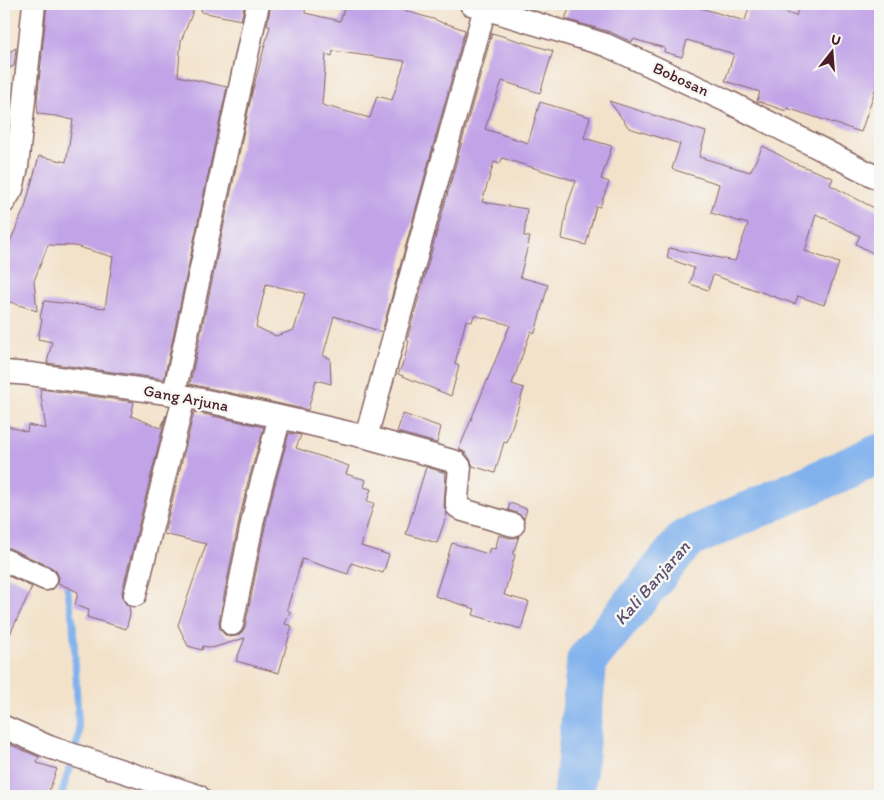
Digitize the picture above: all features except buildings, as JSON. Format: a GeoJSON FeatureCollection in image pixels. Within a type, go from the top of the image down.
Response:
{"type":"FeatureCollection","features":[{"type":"Feature","properties":{"kind":"street"},"geometry":{"type":"LineString","coordinates":[[4,202],[12,189],[17,167],[34,4]]}},
{"type":"Feature","properties":{"kind":"street"},"geometry":{"type":"LineString","coordinates":[[135,595],[179,396],[258,4]]}},
{"type":"Feature","properties":{"kind":"street"},"geometry":{"type":"LineString","coordinates":[[366,437],[478,6]]}},
{"type":"Feature","properties":{"kind":"street","name":"Bobosan"},"geometry":{"type":"LineString","coordinates":[[478,6],[606,45],[727,101],[880,178]]}},
{"type":"Feature","properties":{"kind":"street","name":"Gang Arjuna"},"geometry":{"type":"LineString","coordinates":[[4,372],[30,374],[179,396],[366,437],[456,462],[460,467],[457,506],[463,510],[513,525]]}},
{"type":"Feature","properties":{"kind":"street"},"geometry":{"type":"LineString","coordinates":[[232,624],[253,519],[280,417]]}},
{"type":"Feature","properties":{"kind":"street"},"geometry":{"type":"LineString","coordinates":[[4,560],[46,579]]}},
{"type":"Feature","properties":{"kind":"street"},"geometry":{"type":"LineString","coordinates":[[4,727],[49,747],[198,796]]}},
{"type":"Feature","properties":{"kind":"waterway","name":"Kali Banjaran"},"geometry":{"type":"LineString","coordinates":[[574,796],[587,660],[686,539],[880,454]]}},
{"type":"Feature","properties":{"kind":"waterway"},"geometry":{"type":"LineString","coordinates":[[61,796],[79,736],[73,622],[66,580]]}}]}
